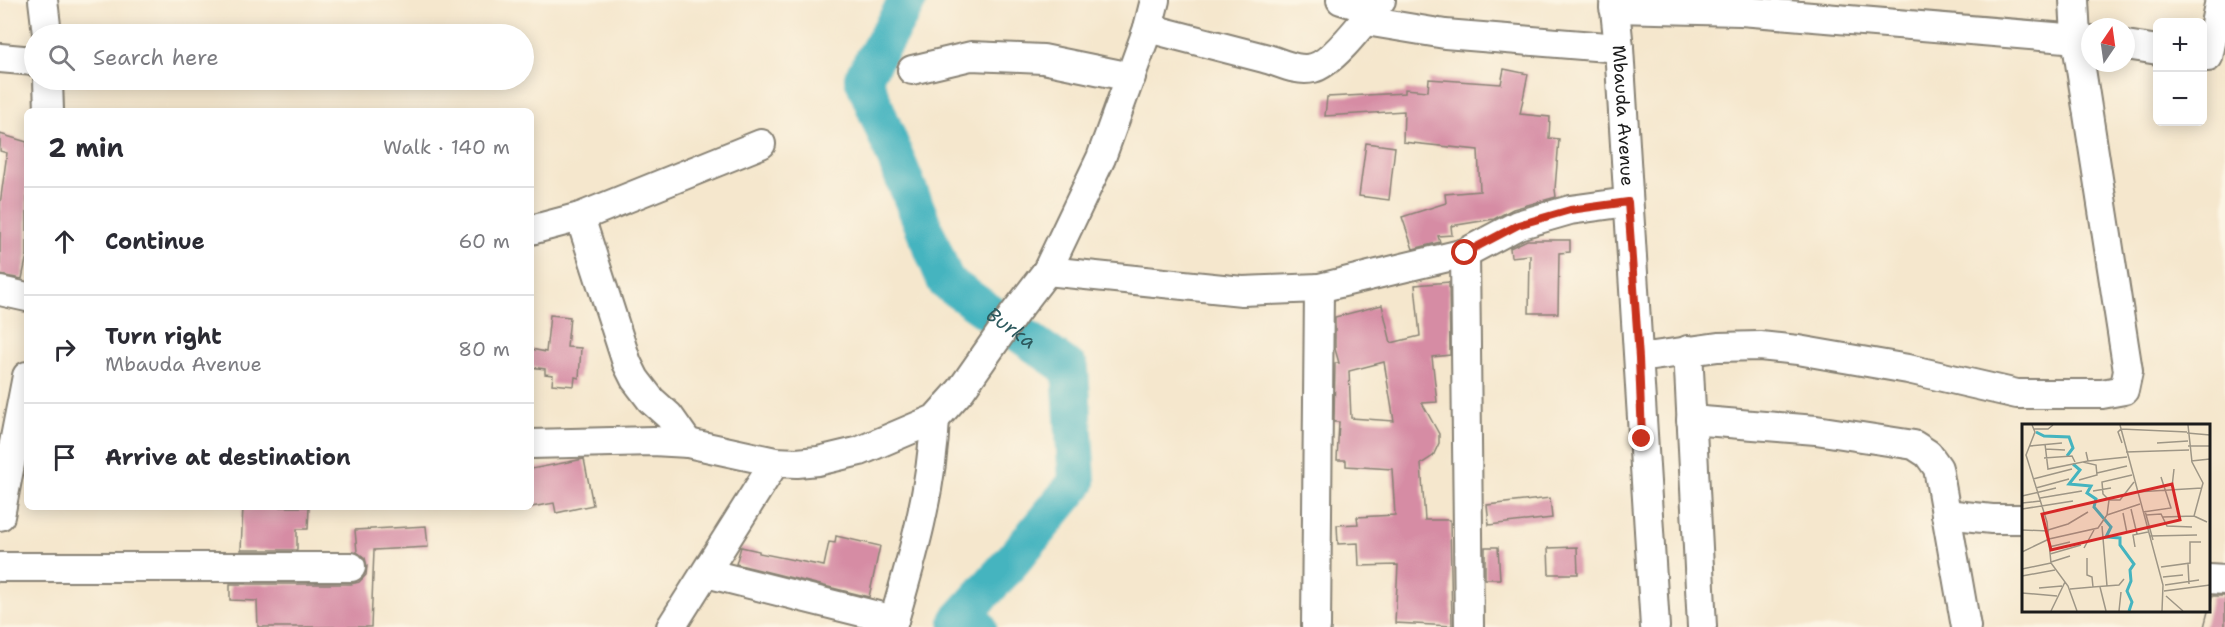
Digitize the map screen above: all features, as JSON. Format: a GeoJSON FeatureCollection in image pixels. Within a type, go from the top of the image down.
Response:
{"type":"FeatureCollection","features":[{"type":"Feature","properties":{"kind":"street"},"geometry":{"type":"LineString","coordinates":[[43,0],[46,24]]}},
{"type":"Feature","properties":{"kind":"street"},"geometry":{"type":"LineString","coordinates":[[534,444],[621,440],[688,443],[775,462],[818,461],[860,451],[935,419],[961,390],[1047,271],[1101,158],[1148,28],[1155,0]]}},
{"type":"Feature","properties":{"kind":"street"},"geometry":{"type":"LineString","coordinates":[[1341,0],[1445,34],[1619,48]]}},
{"type":"Feature","properties":{"kind":"street"},"geometry":{"type":"LineString","coordinates":[[2074,0],[2081,30]]}},
{"type":"Feature","properties":{"kind":"street"},"geometry":{"type":"LineString","coordinates":[[2212,59],[2220,0]]}},
{"type":"Feature","properties":{"kind":"street"},"geometry":{"type":"LineString","coordinates":[[1614,4],[1741,11],[2081,38]]}},
{"type":"Feature","properties":{"kind":"street","name":"Mbauda Avenue"},"geometry":{"type":"LineString","coordinates":[[1614,4],[1619,48],[1655,627]]}},
{"type":"Feature","properties":{"kind":"street"},"geometry":{"type":"LineString","coordinates":[[1148,28],[1275,61],[1296,69],[1314,68],[1329,58],[1373,10]]}},
{"type":"Feature","properties":{"kind":"street"},"geometry":{"type":"LineString","coordinates":[[2135,46],[2153,49]]}},
{"type":"Feature","properties":{"kind":"street"},"geometry":{"type":"LineString","coordinates":[[912,69],[971,56],[1043,59],[1131,77]]}},
{"type":"Feature","properties":{"kind":"street"},"geometry":{"type":"LineString","coordinates":[[0,58],[24,61]]}},
{"type":"Feature","properties":{"kind":"street"},"geometry":{"type":"LineString","coordinates":[[1639,358],[1718,347],[1760,346],[1798,350],[1908,369],[2017,394],[2102,394],[2124,390],[2128,371],[2088,72]]}},
{"type":"Feature","properties":{"kind":"street"},"geometry":{"type":"LineString","coordinates":[[48,90],[49,108]]}},
{"type":"Feature","properties":{"kind":"street"},"geometry":{"type":"LineString","coordinates":[[534,229],[580,217],[761,144]]}},
{"type":"Feature","properties":{"kind":"street"},"geometry":{"type":"LineString","coordinates":[[1047,271],[1242,291],[1319,288],[1465,253],[1518,225],[1570,210],[1628,202]]}},
{"type":"Feature","properties":{"kind":"street"},"geometry":{"type":"LineString","coordinates":[[580,217],[627,363],[635,379],[651,400],[669,416],[688,443]]}},
{"type":"Feature","properties":{"kind":"street"},"geometry":{"type":"LineString","coordinates":[[1465,253],[1469,627]]}},
{"type":"Feature","properties":{"kind":"street"},"geometry":{"type":"LineString","coordinates":[[1316,627],[1319,288]]}},
{"type":"Feature","properties":{"kind":"street"},"geometry":{"type":"LineString","coordinates":[[0,291],[24,296]]}},
{"type":"Feature","properties":{"kind":"street"},"geometry":{"type":"LineString","coordinates":[[1688,350],[1702,627]]}},
{"type":"Feature","properties":{"kind":"street"},"geometry":{"type":"LineString","coordinates":[[0,516],[24,392]]}},
{"type":"Feature","properties":{"kind":"street"},"geometry":{"type":"LineString","coordinates":[[706,573],[893,623],[921,521],[933,457],[935,419]]}},
{"type":"Feature","properties":{"kind":"street"},"geometry":{"type":"LineString","coordinates":[[1691,420],[1816,430],[1914,445],[1928,454],[1938,468],[1966,627]]}},
{"type":"Feature","properties":{"kind":"street"},"geometry":{"type":"LineString","coordinates":[[671,627],[775,462]]}},
{"type":"Feature","properties":{"kind":"street"},"geometry":{"type":"LineString","coordinates":[[1946,514],[1992,519],[2022,519]]}},
{"type":"Feature","properties":{"kind":"street"},"geometry":{"type":"LineString","coordinates":[[0,567],[351,567]]}},
{"type":"Feature","properties":{"kind":"street"},"geometry":{"type":"LineString","coordinates":[[2210,579],[2225,580]]}},
{"type":"Feature","properties":{"kind":"building"},"geometry":{"type":"Polygon","coordinates":[[[1504,69],[1528,74],[1520,114],[1550,117],[1549,138],[1559,139],[1556,197],[1513,209],[1494,219],[1451,226],[1452,235],[1438,236],[1440,242],[1413,249],[1402,217],[1446,203],[1445,194],[1480,191],[1478,150],[1403,142],[1404,111],[1325,116],[1327,97],[1405,93],[1405,89],[1428,91],[1429,79],[1501,84],[1504,69]]]}},
{"type":"Feature","properties":{"kind":"building"},"geometry":{"type":"Polygon","coordinates":[[[0,134],[24,141],[24,269],[22,279],[0,275],[0,204],[7,153],[0,151],[0,134]]]}},
{"type":"Feature","properties":{"kind":"building"},"geometry":{"type":"Polygon","coordinates":[[[1366,143],[1395,147],[1389,200],[1359,196],[1366,143]]]}},
{"type":"Feature","properties":{"kind":"building"},"geometry":{"type":"Polygon","coordinates":[[[1527,240],[1570,240],[1570,252],[1559,253],[1558,313],[1529,313],[1530,255],[1511,257],[1510,248],[1527,240]]]}},
{"type":"Feature","properties":{"kind":"building"},"geometry":{"type":"Polygon","coordinates":[[[1449,282],[1450,355],[1432,357],[1437,402],[1422,403],[1439,434],[1439,443],[1433,456],[1421,464],[1425,520],[1450,520],[1452,626],[1395,623],[1398,565],[1359,566],[1358,543],[1338,544],[1337,525],[1358,524],[1357,517],[1395,515],[1392,469],[1346,466],[1346,460],[1337,460],[1339,422],[1334,422],[1335,363],[1339,363],[1335,349],[1335,317],[1382,305],[1391,343],[1420,336],[1415,285],[1449,282]],[[1384,362],[1349,371],[1351,418],[1394,421],[1384,362]]]}},
{"type":"Feature","properties":{"kind":"building"},"geometry":{"type":"Polygon","coordinates":[[[550,315],[570,317],[567,347],[581,348],[579,378],[575,377],[574,386],[552,384],[553,375],[545,374],[545,369],[534,367],[534,350],[546,352],[550,315]]]}},
{"type":"Feature","properties":{"kind":"building"},"geometry":{"type":"Polygon","coordinates":[[[584,459],[593,505],[556,513],[554,503],[534,506],[534,468],[584,459]]]}},
{"type":"Feature","properties":{"kind":"building"},"geometry":{"type":"Polygon","coordinates":[[[1550,498],[1552,518],[1489,525],[1487,505],[1550,498]]]}},
{"type":"Feature","properties":{"kind":"building"},"geometry":{"type":"Polygon","coordinates":[[[243,510],[309,510],[308,529],[297,529],[297,550],[241,550],[243,510]]]}},
{"type":"Feature","properties":{"kind":"building"},"geometry":{"type":"Polygon","coordinates":[[[426,526],[428,547],[374,550],[371,627],[258,627],[257,601],[230,600],[230,584],[351,584],[359,582],[366,575],[367,566],[365,558],[357,552],[355,530],[426,526]]]}},
{"type":"Feature","properties":{"kind":"building"},"geometry":{"type":"Polygon","coordinates":[[[836,536],[880,546],[869,597],[736,564],[741,547],[759,551],[759,553],[824,566],[829,542],[835,543],[836,536]]]}},
{"type":"Feature","properties":{"kind":"building"},"geometry":{"type":"Polygon","coordinates":[[[1485,547],[1498,547],[1500,579],[1485,579],[1485,547]]]}},
{"type":"Feature","properties":{"kind":"building"},"geometry":{"type":"Polygon","coordinates":[[[1577,547],[1578,574],[1549,574],[1548,548],[1577,547]]]}},
{"type":"Feature","properties":{"kind":"building"},"geometry":{"type":"Polygon","coordinates":[[[2212,596],[2225,596],[2225,627],[2204,627],[2208,612],[2210,612],[2212,596]]]}},
{"type":"Feature","properties":{"kind":"waterway","name":"Burka"},"geometry":{"type":"LineString","coordinates":[[908,0],[863,78],[946,282],[1070,369],[1077,482],[1013,560],[958,621],[978,627]]}},
{"type":"Feature","properties":{"kind":"route"},"geometry":{"type":"LineString","coordinates":[[1465,253],[1518,225],[1570,210],[1628,202],[1642,439]]}}]}
